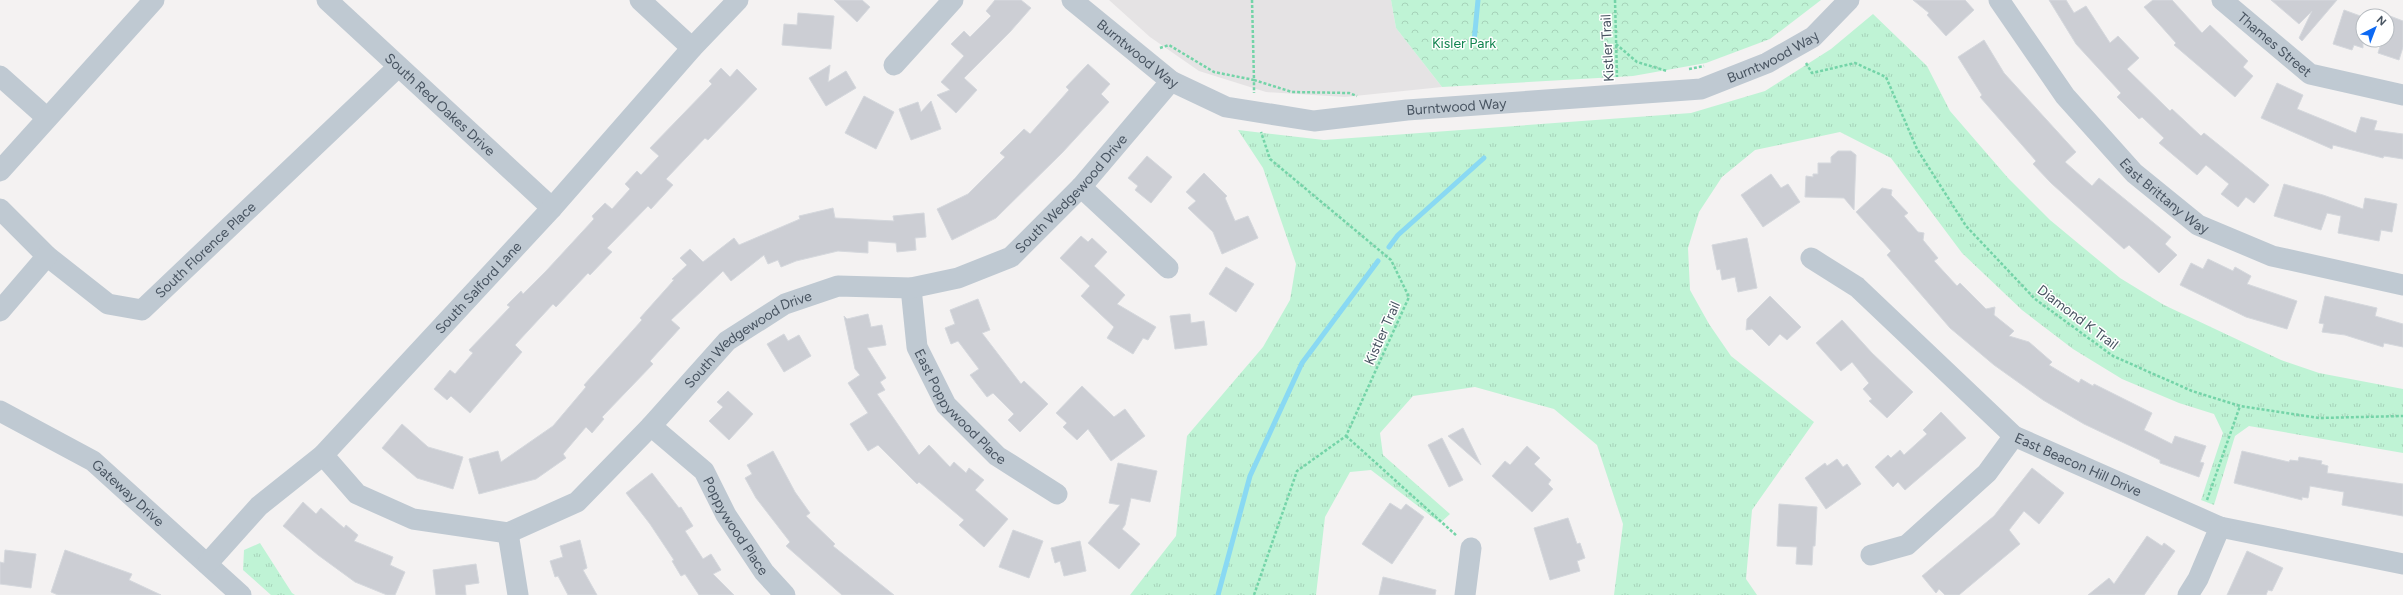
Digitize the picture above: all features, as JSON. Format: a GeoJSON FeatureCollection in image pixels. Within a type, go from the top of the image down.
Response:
{"type":"FeatureCollection","features":[{"type":"Feature","properties":{"kind":"street"},"geometry":{"type":"LineString","coordinates":[[0,171],[46,117],[154,0]]}},
{"type":"Feature","properties":{"kind":"street","name":"South Red Oakes Drive"},"geometry":{"type":"LineString","coordinates":[[327,0],[552,208]]}},
{"type":"Feature","properties":{"kind":"street"},"geometry":{"type":"LineString","coordinates":[[640,0],[692,48]]}},
{"type":"Feature","properties":{"kind":"street","name":"South Salford Lane"},"geometry":{"type":"LineString","coordinates":[[207,564],[260,506],[323,455],[552,208],[692,48],[738,0]]}},
{"type":"Feature","properties":{"kind":"street"},"geometry":{"type":"LineString","coordinates":[[894,65],[953,0]]}},
{"type":"Feature","properties":{"kind":"street","name":"Burntwood Way"},"geometry":{"type":"LineString","coordinates":[[1072,0],[1171,81],[1226,107],[1314,120],[1407,110],[1701,89],[1767,63],[1813,37],[1849,0]]}},
{"type":"Feature","properties":{"kind":"street","name":"East Brittany Way"},"geometry":{"type":"LineString","coordinates":[[1999,0],[2064,96],[2134,173],[2198,225],[2272,256],[2403,285]]}},
{"type":"Feature","properties":{"kind":"street","name":"Thames Street"},"geometry":{"type":"LineString","coordinates":[[2222,0],[2310,74],[2403,95]]}},
{"type":"Feature","properties":{"kind":"street","name":"South Florence Place"},"geometry":{"type":"LineString","coordinates":[[0,209],[47,256],[108,304],[142,310],[398,67]]}},
{"type":"Feature","properties":{"kind":"street"},"geometry":{"type":"LineString","coordinates":[[0,76],[46,117]]}},
{"type":"Feature","properties":{"kind":"street","name":"South Wedgewood Drive"},"geometry":{"type":"LineString","coordinates":[[508,533],[577,502],[651,426],[727,341],[785,304],[838,286],[911,288],[958,278],[1011,257],[1081,187],[1171,81]]}},
{"type":"Feature","properties":{"kind":"street"},"geometry":{"type":"LineString","coordinates":[[1081,187],[1168,268]]}},
{"type":"Feature","properties":{"kind":"street"},"geometry":{"type":"LineString","coordinates":[[0,311],[47,256]]}},
{"type":"Feature","properties":{"kind":"street","name":"East Beacon Hill Drive"},"geometry":{"type":"LineString","coordinates":[[1811,258],[1857,288],[2014,436],[2220,527],[2403,564]]}},
{"type":"Feature","properties":{"kind":"street","name":"East Poppywood Place"},"geometry":{"type":"LineString","coordinates":[[911,288],[917,347],[946,405],[997,456],[1057,494]]}},
{"type":"Feature","properties":{"kind":"street","name":"Gateway Drive"},"geometry":{"type":"LineString","coordinates":[[0,410],[93,462],[241,595]]}},
{"type":"Feature","properties":{"kind":"street","name":"Poppywood Place"},"geometry":{"type":"LineString","coordinates":[[651,426],[704,471],[726,515],[764,572],[786,595]]}},
{"type":"Feature","properties":{"kind":"street"},"geometry":{"type":"LineString","coordinates":[[1871,555],[1907,545],[1987,473],[2014,436]]}},
{"type":"Feature","properties":{"kind":"street"},"geometry":{"type":"LineString","coordinates":[[323,455],[358,494],[414,519],[508,533],[518,595]]}},
{"type":"Feature","properties":{"kind":"street"},"geometry":{"type":"LineString","coordinates":[[2188,595],[2198,579],[2220,527]]}},
{"type":"Feature","properties":{"kind":"street"},"geometry":{"type":"LineString","coordinates":[[1465,595],[1471,548]]}},
{"type":"Feature","properties":{"kind":"path","name":"Kistler Trail"},"geometry":{"type":"LineString","coordinates":[[1252,0],[1254,111],[1270,159],[1391,260],[1409,297],[1346,436]]}},
{"type":"Feature","properties":{"kind":"path","name":"Kistler Trail"},"geometry":{"type":"LineString","coordinates":[[1615,0],[1616,73],[1621,95]]}},
{"type":"Feature","properties":{"kind":"path"},"geometry":{"type":"LineString","coordinates":[[1616,44],[1637,62],[1657,70],[1669,72]]}},
{"type":"Feature","properties":{"kind":"path"},"geometry":{"type":"LineString","coordinates":[[1158,48],[1169,45],[1214,72],[1254,80],[1292,92],[1349,93],[1357,96]]}},
{"type":"Feature","properties":{"kind":"path","name":"Diamond K Trail"},"geometry":{"type":"LineString","coordinates":[[1795,47],[1812,73],[1855,63],[1886,77],[1917,149],[1966,226],[2035,299],[2112,356],[2192,391],[2240,406],[2319,418],[2403,416]]}},
{"type":"Feature","properties":{"kind":"path"},"geometry":{"type":"LineString","coordinates":[[1682,71],[1707,65]]}},
{"type":"Feature","properties":{"kind":"path"},"geometry":{"type":"LineString","coordinates":[[2200,519],[2240,406]]}},
{"type":"Feature","properties":{"kind":"path"},"geometry":{"type":"LineString","coordinates":[[1254,595],[1297,471],[1346,436],[1471,548]]}},
{"type":"Feature","properties":{"kind":"shaded area"},"geometry":{"type":"Polygon","coordinates":[[[1109,0],[1391,0],[1396,28],[1442,87],[1345,97],[1266,92],[1199,71],[1150,37],[1109,0]]]}},
{"type":"Feature","properties":{"kind":"green space","name":"Kisler Park"},"geometry":{"type":"Polygon","coordinates":[[[1391,0],[1821,0],[1770,39],[1706,63],[1633,76],[1442,87],[1396,28],[1391,0]]]}},
{"type":"Feature","properties":{"kind":"green space"},"geometry":{"type":"Polygon","coordinates":[[[1873,14],[1927,66],[1950,111],[2008,178],[2050,220],[2120,278],[2164,305],[2281,360],[2319,373],[2403,389],[2403,453],[2249,426],[2235,436],[2214,505],[2201,500],[2223,433],[2214,414],[2179,403],[2122,379],[2073,349],[2022,310],[1962,253],[1891,158],[1840,132],[1755,150],[1722,177],[1699,212],[1688,248],[1690,290],[1709,324],[1731,356],[1814,422],[1752,510],[1746,579],[1757,595],[1614,595],[1623,524],[1597,445],[1554,409],[1475,387],[1413,396],[1380,433],[1383,455],[1450,514],[1440,523],[1371,470],[1350,472],[1325,517],[1316,595],[1130,595],[1176,536],[1187,436],[1263,347],[1290,300],[1296,264],[1263,168],[1238,130],[1324,140],[1691,113],[1765,91],[1831,49],[1873,14]]]}},
{"type":"Feature","properties":{"kind":"green space"},"geometry":{"type":"Polygon","coordinates":[[[260,543],[292,593],[295,595],[271,595],[243,570],[244,550],[260,543]]]}},
{"type":"Feature","properties":{"kind":"building"},"geometry":{"type":"Polygon","coordinates":[[[834,0],[862,0],[870,7],[857,22],[834,0]]]}},
{"type":"Feature","properties":{"kind":"building"},"geometry":{"type":"Polygon","coordinates":[[[995,0],[1021,0],[1031,8],[1010,32],[964,78],[977,90],[956,113],[937,95],[950,90],[941,82],[964,56],[951,44],[964,31],[970,37],[991,16],[986,11],[995,0]]]}},
{"type":"Feature","properties":{"kind":"building"},"geometry":{"type":"Polygon","coordinates":[[[1913,0],[1965,0],[1974,10],[1946,36],[1927,15],[1929,13],[1913,0]]]}},
{"type":"Feature","properties":{"kind":"building"},"geometry":{"type":"Polygon","coordinates":[[[2049,0],[2066,0],[2074,13],[2086,6],[2110,43],[2118,36],[2139,58],[2127,69],[2170,111],[2172,109],[2201,136],[2204,133],[2269,185],[2254,203],[2246,197],[2238,207],[2221,194],[2229,184],[2206,165],[2197,175],[2159,143],[2164,138],[2142,117],[2139,119],[2117,97],[2121,93],[2076,44],[2049,0]]]}},
{"type":"Feature","properties":{"kind":"building"},"geometry":{"type":"Polygon","coordinates":[[[2153,0],[2172,0],[2202,33],[2210,25],[2248,61],[2243,67],[2253,76],[2235,97],[2174,45],[2176,43],[2144,7],[2153,0]]]}},
{"type":"Feature","properties":{"kind":"building"},"geometry":{"type":"Polygon","coordinates":[[[2271,0],[2337,0],[2302,41],[2299,38],[2312,11],[2299,24],[2271,0]]]}},
{"type":"Feature","properties":{"kind":"building"},"geometry":{"type":"Polygon","coordinates":[[[2344,10],[2355,14],[2355,45],[2352,50],[2333,44],[2344,10]]]}},
{"type":"Feature","properties":{"kind":"building"},"geometry":{"type":"Polygon","coordinates":[[[798,13],[834,16],[831,49],[782,45],[784,24],[797,25],[798,13]]]}},
{"type":"Feature","properties":{"kind":"building"},"geometry":{"type":"Polygon","coordinates":[[[2395,18],[2403,21],[2403,47],[2399,60],[2378,53],[2380,48],[2395,48],[2395,18]]]}},
{"type":"Feature","properties":{"kind":"building"},"geometry":{"type":"Polygon","coordinates":[[[1984,40],[2004,73],[2076,152],[2065,162],[2092,186],[2099,178],[2171,237],[2165,244],[2177,255],[2159,273],[2129,245],[2124,249],[2051,183],[2033,164],[2036,161],[1980,97],[1982,95],[1958,57],[1984,40]]]}},
{"type":"Feature","properties":{"kind":"building"},"geometry":{"type":"Polygon","coordinates":[[[1088,64],[1110,84],[1101,94],[1109,102],[1062,153],[996,218],[952,240],[937,209],[968,194],[1005,157],[1000,153],[1024,129],[1030,134],[1069,90],[1066,87],[1088,64]]]}},
{"type":"Feature","properties":{"kind":"building"},"geometry":{"type":"Polygon","coordinates":[[[830,65],[828,82],[846,71],[856,88],[826,106],[809,78],[830,65]]]}},
{"type":"Feature","properties":{"kind":"building"},"geometry":{"type":"Polygon","coordinates":[[[721,68],[730,77],[737,69],[757,89],[708,140],[705,138],[666,179],[673,185],[651,209],[648,206],[607,248],[612,252],[590,275],[588,273],[556,307],[553,304],[515,345],[522,352],[470,413],[451,396],[447,400],[434,389],[450,370],[455,374],[473,353],[469,350],[510,307],[507,305],[521,291],[523,294],[546,271],[594,219],[592,216],[605,203],[612,209],[630,189],[625,184],[637,171],[641,175],[659,156],[650,148],[712,84],[709,81],[721,68]]]}},
{"type":"Feature","properties":{"kind":"building"},"geometry":{"type":"Polygon","coordinates":[[[2277,83],[2303,95],[2297,109],[2356,133],[2361,117],[2377,121],[2374,130],[2403,134],[2403,159],[2384,156],[2383,158],[2333,145],[2332,149],[2261,118],[2277,83]]]}},
{"type":"Feature","properties":{"kind":"building"},"geometry":{"type":"Polygon","coordinates":[[[864,96],[894,112],[876,149],[845,133],[864,96]]]}},
{"type":"Feature","properties":{"kind":"building"},"geometry":{"type":"Polygon","coordinates":[[[931,101],[941,129],[911,140],[899,109],[918,102],[921,112],[931,101]]]}},
{"type":"Feature","properties":{"kind":"building"},"geometry":{"type":"Polygon","coordinates":[[[1838,151],[1851,151],[1856,155],[1854,210],[1844,198],[1805,197],[1806,176],[1813,177],[1813,174],[1818,174],[1818,163],[1831,163],[1831,157],[1838,151]]]}},
{"type":"Feature","properties":{"kind":"building"},"geometry":{"type":"Polygon","coordinates":[[[1147,156],[1172,177],[1151,203],[1135,190],[1138,186],[1128,178],[1147,156]]]}},
{"type":"Feature","properties":{"kind":"building"},"geometry":{"type":"Polygon","coordinates":[[[1204,173],[1227,196],[1225,198],[1235,221],[1248,216],[1258,238],[1222,254],[1213,232],[1188,208],[1196,201],[1186,192],[1204,173]]]}},
{"type":"Feature","properties":{"kind":"building"},"geometry":{"type":"Polygon","coordinates":[[[1771,174],[1781,188],[1788,184],[1800,202],[1763,227],[1741,195],[1771,174]]]}},
{"type":"Feature","properties":{"kind":"building"},"geometry":{"type":"Polygon","coordinates":[[[2284,184],[2323,195],[2363,209],[2365,198],[2397,204],[2392,232],[2381,230],[2379,241],[2338,233],[2341,216],[2327,213],[2321,230],[2274,216],[2284,184]]]}},
{"type":"Feature","properties":{"kind":"building"},"geometry":{"type":"Polygon","coordinates":[[[1882,188],[1892,190],[1891,195],[1908,213],[1904,216],[1918,232],[1924,233],[1923,240],[1938,258],[1934,261],[1957,286],[1960,283],[1986,309],[1995,307],[1994,315],[2014,331],[2009,336],[2029,342],[2052,362],[2049,365],[2079,383],[2081,379],[2093,386],[2094,384],[2152,413],[2144,430],[2172,444],[2175,436],[2206,446],[2200,462],[2204,463],[2199,477],[2160,463],[2160,460],[2084,424],[2043,400],[1994,365],[1950,328],[1887,255],[1891,251],[1856,212],[1882,188]]]}},
{"type":"Feature","properties":{"kind":"building"},"geometry":{"type":"Polygon","coordinates":[[[833,208],[835,218],[894,221],[893,216],[924,213],[926,237],[915,238],[916,250],[897,252],[896,243],[868,241],[868,253],[838,251],[796,261],[781,267],[778,260],[768,264],[764,255],[731,281],[723,271],[671,320],[680,328],[650,361],[653,364],[602,417],[604,419],[592,433],[586,427],[563,454],[566,458],[536,479],[479,494],[469,459],[498,451],[501,462],[553,426],[586,387],[584,385],[642,320],[640,318],[674,280],[672,279],[687,265],[680,258],[690,249],[703,262],[734,238],[739,245],[800,219],[799,216],[833,208]]]}},
{"type":"Feature","properties":{"kind":"building"},"geometry":{"type":"Polygon","coordinates":[[[1081,236],[1088,242],[1092,238],[1107,252],[1094,266],[1125,295],[1117,304],[1156,327],[1148,340],[1143,338],[1133,354],[1107,338],[1114,327],[1081,296],[1090,286],[1060,258],[1081,236]]]}},
{"type":"Feature","properties":{"kind":"building"},"geometry":{"type":"Polygon","coordinates":[[[1747,238],[1757,288],[1738,292],[1735,277],[1722,280],[1720,269],[1717,270],[1712,245],[1747,238]]]}},
{"type":"Feature","properties":{"kind":"building"},"geometry":{"type":"Polygon","coordinates":[[[2208,259],[2233,271],[2235,267],[2251,276],[2247,284],[2297,301],[2287,329],[2246,317],[2180,285],[2191,263],[2203,269],[2208,259]]]}},
{"type":"Feature","properties":{"kind":"building"},"geometry":{"type":"Polygon","coordinates":[[[1226,267],[1254,284],[1236,312],[1209,294],[1226,267]]]}},
{"type":"Feature","properties":{"kind":"building"},"geometry":{"type":"Polygon","coordinates":[[[1770,296],[1801,327],[1787,340],[1780,334],[1769,346],[1752,329],[1746,330],[1747,319],[1770,296]]]}},
{"type":"Feature","properties":{"kind":"building"},"geometry":{"type":"Polygon","coordinates":[[[2325,296],[2377,308],[2375,316],[2403,324],[2403,347],[2384,343],[2383,347],[2345,335],[2322,332],[2324,324],[2319,323],[2325,296]]]}},
{"type":"Feature","properties":{"kind":"building"},"geometry":{"type":"Polygon","coordinates":[[[978,299],[990,330],[982,333],[1021,384],[1024,381],[1048,404],[1020,432],[1008,420],[1014,414],[993,393],[987,397],[970,375],[979,369],[958,341],[951,344],[945,328],[955,324],[950,310],[978,299]]]}},
{"type":"Feature","properties":{"kind":"building"},"geometry":{"type":"Polygon","coordinates":[[[868,314],[871,327],[882,325],[886,345],[867,348],[886,378],[880,382],[885,390],[877,394],[919,455],[929,445],[950,467],[954,462],[966,473],[969,468],[984,480],[975,490],[1008,519],[984,547],[959,525],[964,520],[919,482],[917,484],[878,445],[868,451],[850,424],[868,413],[848,383],[860,375],[855,369],[844,316],[847,319],[868,314]]]}},
{"type":"Feature","properties":{"kind":"building"},"geometry":{"type":"Polygon","coordinates":[[[1190,314],[1191,323],[1204,321],[1207,345],[1175,349],[1170,316],[1190,314]]]}},
{"type":"Feature","properties":{"kind":"building"},"geometry":{"type":"Polygon","coordinates":[[[1842,320],[1872,353],[1913,392],[1887,418],[1869,401],[1872,399],[1863,389],[1869,383],[1852,362],[1841,371],[1816,343],[1842,320]]]}},
{"type":"Feature","properties":{"kind":"building"},"geometry":{"type":"Polygon","coordinates":[[[784,334],[788,341],[799,335],[811,356],[784,372],[767,344],[784,334]]]}},
{"type":"Feature","properties":{"kind":"building"},"geometry":{"type":"Polygon","coordinates":[[[1082,386],[1114,417],[1125,409],[1145,436],[1111,461],[1088,429],[1077,440],[1063,427],[1067,423],[1056,413],[1082,386]]]}},
{"type":"Feature","properties":{"kind":"building"},"geometry":{"type":"Polygon","coordinates":[[[728,391],[753,414],[729,440],[709,421],[723,407],[717,402],[728,391]]]}},
{"type":"Feature","properties":{"kind":"building"},"geometry":{"type":"Polygon","coordinates":[[[1941,412],[1966,438],[1905,490],[1898,482],[1893,487],[1875,467],[1888,455],[1891,458],[1900,450],[1904,455],[1927,434],[1923,430],[1941,412]]]}},
{"type":"Feature","properties":{"kind":"building"},"geometry":{"type":"Polygon","coordinates":[[[402,424],[428,447],[463,457],[453,489],[417,478],[382,448],[402,424]]]}},
{"type":"Feature","properties":{"kind":"building"},"geometry":{"type":"Polygon","coordinates":[[[1463,428],[1481,465],[1448,436],[1463,428]]]}},
{"type":"Feature","properties":{"kind":"building"},"geometry":{"type":"Polygon","coordinates":[[[1442,438],[1463,480],[1449,487],[1428,445],[1442,438]]]}},
{"type":"Feature","properties":{"kind":"building"},"geometry":{"type":"Polygon","coordinates":[[[1527,446],[1540,458],[1534,464],[1551,480],[1548,484],[1553,489],[1532,512],[1492,476],[1505,461],[1510,465],[1527,446]]]}},
{"type":"Feature","properties":{"kind":"building"},"geometry":{"type":"Polygon","coordinates":[[[773,451],[795,492],[810,513],[806,516],[835,544],[833,546],[894,595],[842,595],[786,546],[790,542],[756,498],[745,478],[752,474],[747,465],[773,451]]]}},
{"type":"Feature","properties":{"kind":"building"},"geometry":{"type":"Polygon","coordinates":[[[2242,451],[2289,462],[2290,460],[2298,461],[2299,457],[2322,461],[2321,464],[2328,466],[2327,473],[2403,484],[2403,516],[2342,505],[2344,492],[2310,486],[2308,498],[2302,497],[2302,500],[2234,483],[2242,451]]]}},
{"type":"Feature","properties":{"kind":"building"},"geometry":{"type":"Polygon","coordinates":[[[1837,459],[1843,467],[1847,464],[1861,484],[1826,509],[1805,478],[1825,463],[1827,466],[1837,459]]]}},
{"type":"Feature","properties":{"kind":"building"},"geometry":{"type":"Polygon","coordinates":[[[1118,463],[1157,471],[1150,502],[1131,498],[1125,525],[1122,529],[1140,544],[1119,569],[1088,543],[1120,505],[1109,503],[1118,463]]]}},
{"type":"Feature","properties":{"kind":"building"},"geometry":{"type":"Polygon","coordinates":[[[2032,468],[2064,493],[2039,524],[2024,511],[2009,530],[2020,544],[1959,595],[1945,595],[1939,589],[1936,593],[1922,576],[1994,516],[2032,468]]]}},
{"type":"Feature","properties":{"kind":"building"},"geometry":{"type":"Polygon","coordinates":[[[652,473],[679,508],[681,507],[693,526],[685,531],[703,559],[711,554],[721,570],[713,574],[734,595],[699,595],[685,574],[681,576],[672,561],[674,560],[650,524],[626,493],[652,473]]]}},
{"type":"Feature","properties":{"kind":"building"},"geometry":{"type":"Polygon","coordinates":[[[303,502],[316,514],[321,508],[344,528],[346,525],[358,535],[354,541],[393,557],[390,565],[405,572],[395,595],[387,595],[355,582],[318,555],[283,526],[303,502]]]}},
{"type":"Feature","properties":{"kind":"building"},"geometry":{"type":"Polygon","coordinates":[[[1390,503],[1401,510],[1406,504],[1424,517],[1392,564],[1362,544],[1390,503]]]}},
{"type":"Feature","properties":{"kind":"building"},"geometry":{"type":"Polygon","coordinates":[[[1779,504],[1817,507],[1815,546],[1813,546],[1812,565],[1796,564],[1797,547],[1777,546],[1779,504]]]}},
{"type":"Feature","properties":{"kind":"building"},"geometry":{"type":"Polygon","coordinates":[[[1568,518],[1577,544],[1580,543],[1585,558],[1577,561],[1580,571],[1550,580],[1534,528],[1568,518]]]}},
{"type":"Feature","properties":{"kind":"building"},"geometry":{"type":"Polygon","coordinates":[[[1013,530],[1043,541],[1029,578],[999,567],[1013,530]]]}},
{"type":"Feature","properties":{"kind":"building"},"geometry":{"type":"Polygon","coordinates":[[[2147,536],[2162,546],[2164,543],[2175,551],[2144,595],[2088,595],[2109,578],[2114,584],[2147,536]]]}},
{"type":"Feature","properties":{"kind":"building"},"geometry":{"type":"Polygon","coordinates":[[[580,540],[587,568],[583,570],[597,595],[568,595],[558,576],[555,577],[550,561],[563,557],[560,546],[580,540]]]}},
{"type":"Feature","properties":{"kind":"building"},"geometry":{"type":"Polygon","coordinates":[[[1080,541],[1086,571],[1064,576],[1060,561],[1055,563],[1051,548],[1080,541]]]}},
{"type":"Feature","properties":{"kind":"building"},"geometry":{"type":"Polygon","coordinates":[[[5,550],[36,554],[31,588],[0,584],[0,562],[4,563],[5,550]]]}},
{"type":"Feature","properties":{"kind":"building"},"geometry":{"type":"Polygon","coordinates":[[[65,550],[132,574],[129,580],[161,595],[58,595],[51,592],[65,550]]]}},
{"type":"Feature","properties":{"kind":"building"},"geometry":{"type":"Polygon","coordinates":[[[2247,551],[2283,568],[2272,591],[2268,590],[2266,595],[2227,595],[2247,551]]]}},
{"type":"Feature","properties":{"kind":"building"},"geometry":{"type":"Polygon","coordinates":[[[476,564],[479,583],[465,585],[466,595],[436,595],[433,570],[476,564]]]}},
{"type":"Feature","properties":{"kind":"building"},"geometry":{"type":"Polygon","coordinates":[[[1383,577],[1436,590],[1435,595],[1379,595],[1383,577]]]}},
{"type":"Feature","properties":{"kind":"waterway"},"geometry":{"type":"LineString","coordinates":[[1474,42],[1478,0]]}},
{"type":"Feature","properties":{"kind":"waterway"},"geometry":{"type":"LineString","coordinates":[[1389,247],[1398,235],[1484,158]]}},
{"type":"Feature","properties":{"kind":"waterway"},"geometry":{"type":"LineString","coordinates":[[1218,595],[1250,476],[1302,363],[1378,261]]}}]}
